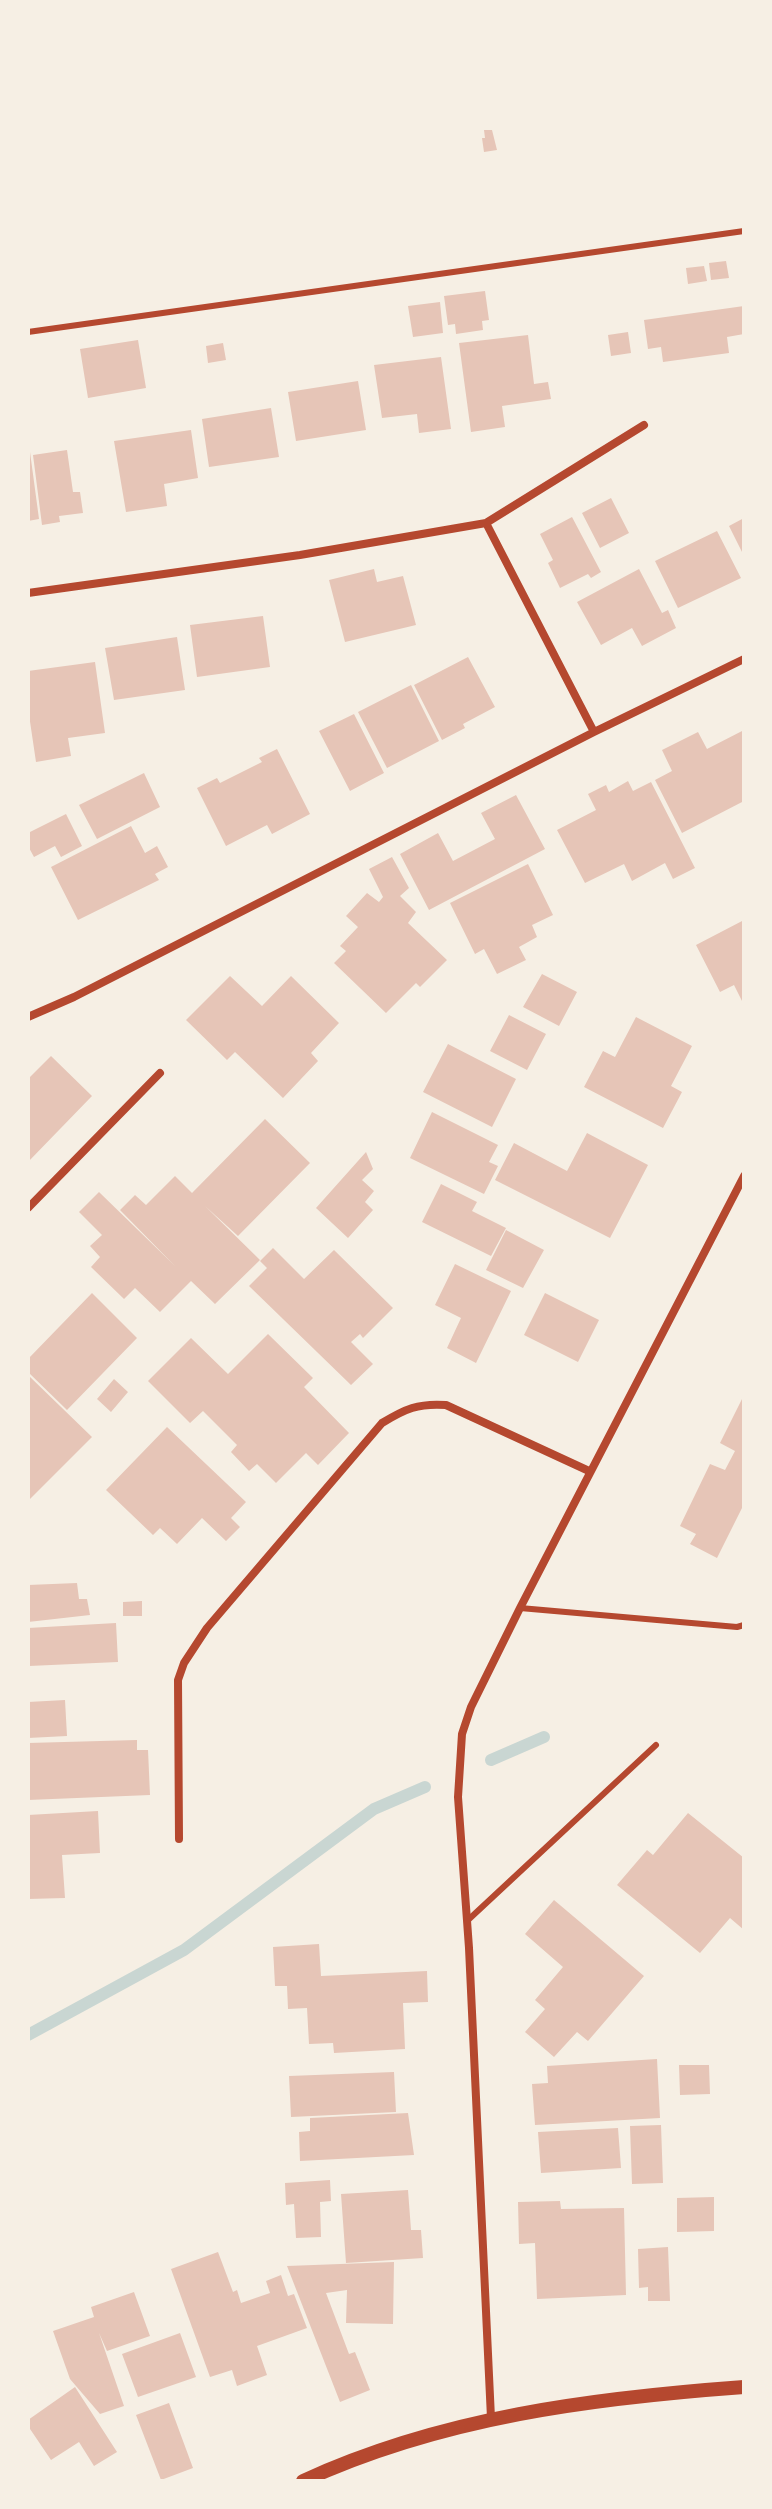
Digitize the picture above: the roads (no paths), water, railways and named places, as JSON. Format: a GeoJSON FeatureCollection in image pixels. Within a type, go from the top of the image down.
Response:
{"type":"FeatureCollection","features":[{"type":"Feature","properties":{"kind":"street"},"geometry":{"type":"LineString","coordinates":[[28,593],[300,555],[486,523],[644,425]]}},
{"type":"Feature","properties":{"kind":"street"},"geometry":{"type":"LineString","coordinates":[[486,523],[594,732]]}},
{"type":"Feature","properties":{"kind":"street"},"geometry":{"type":"LineString","coordinates":[[28,1017],[88,990],[744,659]]}},
{"type":"Feature","properties":{"kind":"street"},"geometry":{"type":"LineString","coordinates":[[28,1208],[160,1073]]}},
{"type":"Feature","properties":{"kind":"street"},"geometry":{"type":"LineString","coordinates":[[491,2418],[467,1921],[458,1797],[462,1734],[471,1707],[589,1471],[744,1176]]}},
{"type":"Feature","properties":{"kind":"street"},"geometry":{"type":"LineString","coordinates":[[179,1839],[177,1706],[178,1680],[184,1663],[207,1628],[382,1423],[425,1403],[446,1405],[589,1471]]}},
{"type":"Feature","properties":{"kind":"street"},"geometry":{"type":"LineString","coordinates":[[303,2481],[419,2438],[491,2418],[653,2393],[744,2387]]}},
{"type":"Feature","properties":{"kind":"lane"},"geometry":{"type":"LineString","coordinates":[[28,332],[744,231]]}},
{"type":"Feature","properties":{"kind":"lane"},"geometry":{"type":"LineString","coordinates":[[520,1608],[737,1627],[744,1625]]}},
{"type":"Feature","properties":{"kind":"lane"},"geometry":{"type":"LineString","coordinates":[[467,1921],[656,1745]]}},
{"type":"Feature","properties":{"kind":"waterway"},"geometry":{"type":"LineString","coordinates":[[491,1760],[544,1737]]}},
{"type":"Feature","properties":{"kind":"waterway"},"geometry":{"type":"LineString","coordinates":[[28,2035],[184,1950],[374,1809],[425,1787]]}}]}
